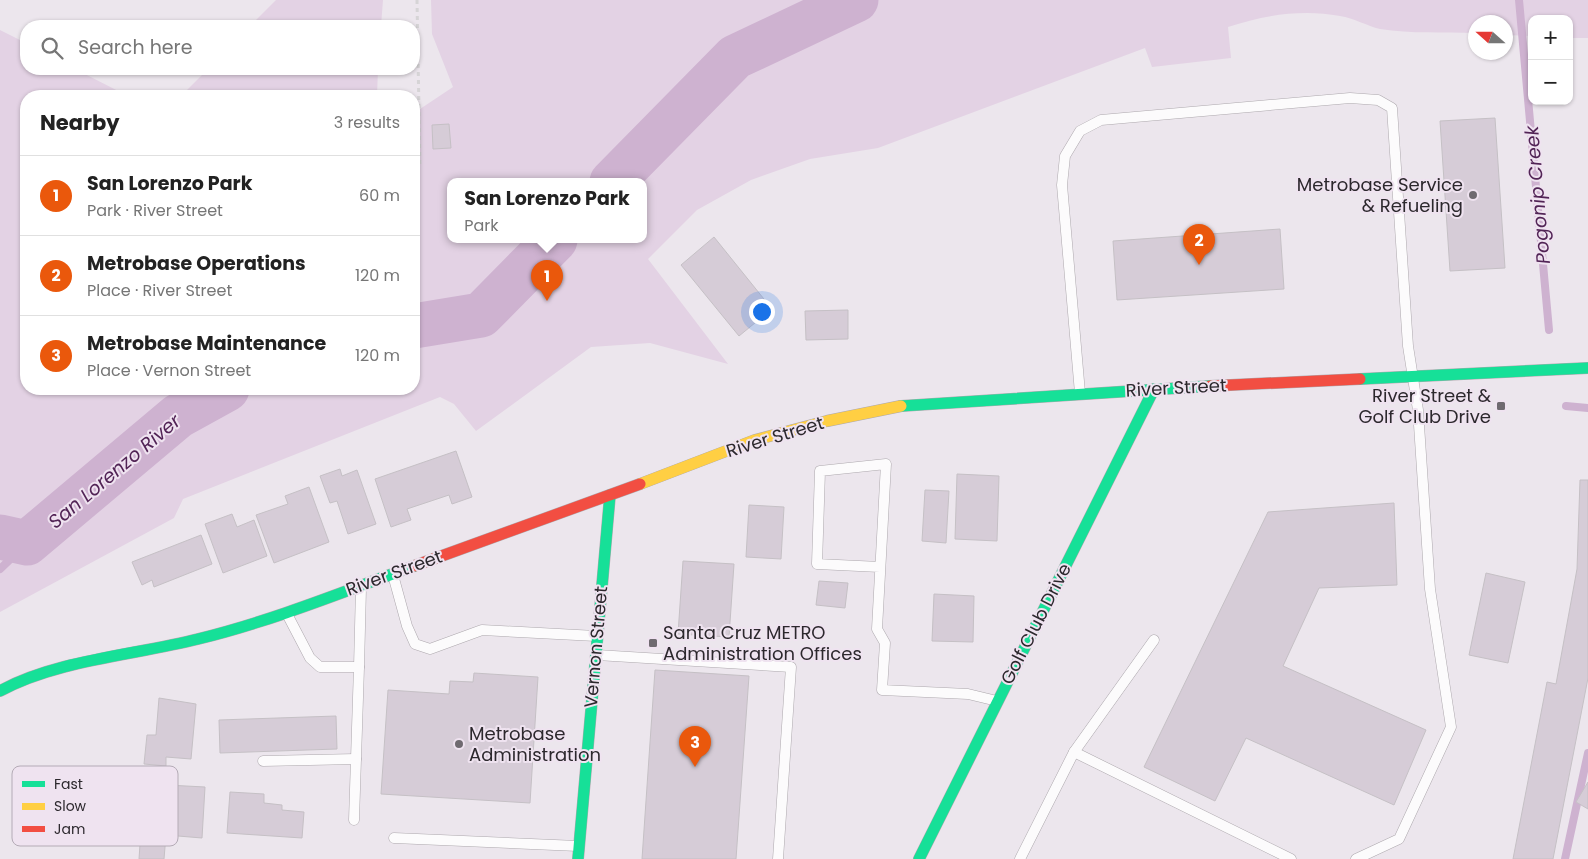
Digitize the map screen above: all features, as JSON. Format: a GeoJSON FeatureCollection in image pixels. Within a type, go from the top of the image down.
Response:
{"type":"FeatureCollection","features":[{"type":"Feature","properties":{"kind":"main road","name":"River Street"},"geometry":{"type":"LineString","coordinates":[[0,691],[18,681],[44,672],[199,639],[286,613],[610,496],[756,440],[827,421],[898,406],[1080,393],[1588,368]]}},
{"type":"Feature","properties":{"kind":"main road","name":"Golf Club Drive"},"geometry":{"type":"LineString","coordinates":[[919,859],[1154,389]]}},
{"type":"Feature","properties":{"kind":"main road","name":"Vernon Street"},"geometry":{"type":"LineString","coordinates":[[578,859],[610,496]]}},
{"type":"Feature","properties":{"kind":"lane"},"geometry":{"type":"LineString","coordinates":[[1080,393],[1062,185],[1065,156],[1080,131],[1101,120],[1350,98],[1378,100],[1392,108],[1408,346],[1418,410],[1430,589],[1451,727],[1399,839],[1356,859]]}},
{"type":"Feature","properties":{"kind":"lane"},"geometry":{"type":"LineString","coordinates":[[880,567],[817,564],[820,471],[886,464],[877,629],[885,643],[882,690],[968,694],[998,701]]}},
{"type":"Feature","properties":{"kind":"lane"},"geometry":{"type":"LineString","coordinates":[[393,574],[407,626],[415,644],[430,649],[482,630],[597,636]]}},
{"type":"Feature","properties":{"kind":"lane"},"geometry":{"type":"LineString","coordinates":[[354,820],[361,585]]}},
{"type":"Feature","properties":{"kind":"lane"},"geometry":{"type":"LineString","coordinates":[[286,613],[310,658],[320,667],[359,667]]}},
{"type":"Feature","properties":{"kind":"lane"},"geometry":{"type":"LineString","coordinates":[[1020,859],[1074,752],[1154,640]]}},
{"type":"Feature","properties":{"kind":"lane"},"geometry":{"type":"LineString","coordinates":[[595,655],[791,667],[778,859]]}},
{"type":"Feature","properties":{"kind":"lane"},"geometry":{"type":"LineString","coordinates":[[1074,752],[1291,859]]}},
{"type":"Feature","properties":{"kind":"lane"},"geometry":{"type":"LineString","coordinates":[[263,761],[356,759]]}},
{"type":"Feature","properties":{"kind":"lane"},"geometry":{"type":"LineString","coordinates":[[394,838],[580,846]]}},
{"type":"Feature","properties":{"kind":"path"},"geometry":{"type":"LineString","coordinates":[[417,0],[417,20]]}},
{"type":"Feature","properties":{"kind":"path"},"geometry":{"type":"LineString","coordinates":[[418,75],[419,90]]}},
{"type":"Feature","properties":{"kind":"shaded area"},"geometry":{"type":"Polygon","coordinates":[[[276,0],[383,0],[381,20],[256,20],[276,0]]]}},
{"type":"Feature","properties":{"kind":"shaded area"},"geometry":{"type":"Polygon","coordinates":[[[431,0],[1588,0],[1588,38],[1573,38],[1573,15],[1528,15],[1528,36],[1513,35],[1513,15],[1468,15],[1468,33],[1404,32],[1380,29],[1345,17],[1312,13],[1283,14],[1255,19],[1228,27],[1231,58],[1152,67],[1145,48],[878,148],[810,159],[751,180],[697,210],[648,259],[728,364],[650,343],[591,347],[476,431],[454,404],[440,397],[183,499],[174,518],[0,612],[0,30],[20,40],[20,75],[87,75],[116,90],[20,90],[20,395],[420,395],[420,109],[453,87],[432,34],[431,0]]]}},
{"type":"Feature","properties":{"kind":"shaded area"},"geometry":{"type":"Polygon","coordinates":[[[202,75],[378,75],[377,90],[187,90],[202,75]]]}},
{"type":"Feature","properties":{"kind":"building","name":"Metrobase Service & Refueling"},"geometry":{"type":"Polygon","coordinates":[[[1495,118],[1505,268],[1450,271],[1440,121],[1495,118]]]}},
{"type":"Feature","properties":{"kind":"building"},"geometry":{"type":"Polygon","coordinates":[[[449,124],[451,148],[433,149],[432,125],[449,124]]]}},
{"type":"Feature","properties":{"kind":"building"},"geometry":{"type":"Polygon","coordinates":[[[1280,229],[1284,289],[1117,300],[1113,241],[1280,229]]]}},
{"type":"Feature","properties":{"kind":"building"},"geometry":{"type":"Polygon","coordinates":[[[714,237],[772,309],[739,336],[681,265],[714,237]]]}},
{"type":"Feature","properties":{"kind":"building"},"geometry":{"type":"Polygon","coordinates":[[[848,310],[848,339],[806,340],[805,311],[848,310]]]}},
{"type":"Feature","properties":{"kind":"building"},"geometry":{"type":"Polygon","coordinates":[[[456,451],[472,497],[452,504],[449,495],[407,509],[411,520],[391,527],[375,479],[456,451]]]}},
{"type":"Feature","properties":{"kind":"building"},"geometry":{"type":"Polygon","coordinates":[[[340,469],[342,476],[357,470],[376,524],[348,534],[337,501],[330,503],[320,476],[340,469]]]}},
{"type":"Feature","properties":{"kind":"building"},"geometry":{"type":"Polygon","coordinates":[[[957,474],[999,476],[997,541],[955,539],[957,474]]]}},
{"type":"Feature","properties":{"kind":"building"},"geometry":{"type":"Polygon","coordinates":[[[1580,480],[1588,480],[1588,678],[1553,859],[1513,859],[1547,682],[1556,684],[1577,569],[1580,480]]]}},
{"type":"Feature","properties":{"kind":"building"},"geometry":{"type":"Polygon","coordinates":[[[309,487],[329,542],[274,563],[256,515],[288,504],[285,496],[309,487]]]}},
{"type":"Feature","properties":{"kind":"building"},"geometry":{"type":"Polygon","coordinates":[[[925,490],[949,491],[946,543],[922,541],[925,490]]]}},
{"type":"Feature","properties":{"kind":"building"},"geometry":{"type":"Polygon","coordinates":[[[1394,503],[1397,585],[1319,588],[1283,666],[1426,730],[1394,805],[1246,738],[1215,801],[1144,767],[1268,512],[1394,503]]]}},
{"type":"Feature","properties":{"kind":"building"},"geometry":{"type":"Polygon","coordinates":[[[749,505],[784,507],[781,559],[746,557],[749,505]]]}},
{"type":"Feature","properties":{"kind":"building"},"geometry":{"type":"Polygon","coordinates":[[[232,514],[237,527],[254,520],[267,556],[223,573],[205,524],[232,514]]]}},
{"type":"Feature","properties":{"kind":"building"},"geometry":{"type":"Polygon","coordinates":[[[201,535],[212,564],[154,587],[152,580],[142,585],[132,562],[201,535]]]}},
{"type":"Feature","properties":{"kind":"building"},"geometry":{"type":"Polygon","coordinates":[[[683,561],[734,564],[729,637],[678,634],[683,561]]]}},
{"type":"Feature","properties":{"kind":"building"},"geometry":{"type":"Polygon","coordinates":[[[1486,573],[1525,582],[1508,663],[1469,655],[1486,573]]]}},
{"type":"Feature","properties":{"kind":"building"},"geometry":{"type":"Polygon","coordinates":[[[819,581],[848,583],[845,608],[816,605],[819,581]]]}},
{"type":"Feature","properties":{"kind":"building"},"geometry":{"type":"Polygon","coordinates":[[[934,594],[974,596],[973,642],[932,641],[934,594]]]}},
{"type":"Feature","properties":{"kind":"building"},"geometry":{"type":"Polygon","coordinates":[[[655,670],[749,676],[736,859],[642,859],[655,670]]]}},
{"type":"Feature","properties":{"kind":"building","name":"Metrobase Administration"},"geometry":{"type":"Polygon","coordinates":[[[474,673],[538,677],[530,803],[381,794],[388,690],[449,694],[450,681],[473,682],[474,673]]]}},
{"type":"Feature","properties":{"kind":"building"},"geometry":{"type":"Polygon","coordinates":[[[159,698],[196,704],[191,759],[166,757],[166,766],[144,764],[147,735],[156,735],[159,698]]]}},
{"type":"Feature","properties":{"kind":"building"},"geometry":{"type":"Polygon","coordinates":[[[336,716],[337,749],[220,753],[219,720],[336,716]]]}},
{"type":"Feature","properties":{"kind":"building"},"geometry":{"type":"Polygon","coordinates":[[[1588,782],[1588,809],[1576,802],[1588,782]]]}},
{"type":"Feature","properties":{"kind":"building"},"geometry":{"type":"Polygon","coordinates":[[[178,786],[205,787],[202,838],[178,836],[178,786]]]}},
{"type":"Feature","properties":{"kind":"building"},"geometry":{"type":"Polygon","coordinates":[[[230,792],[264,794],[264,803],[282,805],[282,810],[304,812],[302,838],[227,833],[230,792]]]}},
{"type":"Feature","properties":{"kind":"building"},"geometry":{"type":"Polygon","coordinates":[[[140,846],[165,846],[164,859],[139,859],[140,846]]]}},
{"type":"Feature","properties":{"kind":"waterway","name":"San Lorenzo River"},"geometry":{"type":"LineString","coordinates":[[616,178],[735,57],[856,0]]}},
{"type":"Feature","properties":{"kind":"waterway","name":"Pogonip Creek"},"geometry":{"type":"LineString","coordinates":[[1519,0],[1549,330]]}},
{"type":"Feature","properties":{"kind":"waterway","name":"San Lorenzo River"},"geometry":{"type":"LineString","coordinates":[[420,325],[481,315],[552,243]]}},
{"type":"Feature","properties":{"kind":"waterway","name":"San Lorenzo River"},"geometry":{"type":"LineString","coordinates":[[0,537],[27,543],[178,416],[216,395]]}},
{"type":"Feature","properties":{"kind":"waterway","name":"Pogonip Creek"},"geometry":{"type":"LineString","coordinates":[[1566,406],[1588,408]]}},
{"type":"Feature","properties":{"kind":"waterway"},"geometry":{"type":"LineString","coordinates":[[0,569],[27,543]]}},
{"type":"Feature","properties":{"kind":"waterway","name":"Pogonip Creek"},"geometry":{"type":"LineString","coordinates":[[1565,859],[1588,753]]}},
{"type":"Feature","properties":{"kind":"traffic: fast"},"geometry":{"type":"LineString","coordinates":[[1360,379],[1588,368]]}},
{"type":"Feature","properties":{"kind":"traffic: fast"},"geometry":{"type":"LineString","coordinates":[[901,406],[1210,386]]}},
{"type":"Feature","properties":{"kind":"traffic: fast"},"geometry":{"type":"LineString","coordinates":[[919,859],[1154,389]]}},
{"type":"Feature","properties":{"kind":"traffic: fast"},"geometry":{"type":"LineString","coordinates":[[578,859],[610,495]]}},
{"type":"Feature","properties":{"kind":"traffic: fast"},"geometry":{"type":"LineString","coordinates":[[0,691],[46,672],[71,665],[174,645],[253,624],[414,566]]}},
{"type":"Feature","properties":{"kind":"traffic: slow"},"geometry":{"type":"LineString","coordinates":[[640,484],[755,440],[827,421],[901,406]]}},
{"type":"Feature","properties":{"kind":"traffic: jam"},"geometry":{"type":"LineString","coordinates":[[1210,386],[1360,379]]}},
{"type":"Feature","properties":{"kind":"traffic: jam"},"geometry":{"type":"LineString","coordinates":[[414,566],[640,484]]}},
{"type":"Feature","properties":{"kind":"place","name":"Metrobase Service & Refueling"},"geometry":{"type":"Point","coordinates":[1473,195]}},
{"type":"Feature","properties":{"kind":"place","name":"Metrobase Operations"},"geometry":{"type":"Point","coordinates":[1199,265]}},
{"type":"Feature","properties":{"kind":"place","name":"San Lorenzo Park"},"geometry":{"type":"Point","coordinates":[547,301]}},
{"type":"Feature","properties":{"kind":"place","name":"River Street & Golf Club Drive"},"geometry":{"type":"Point","coordinates":[1501,406]}},
{"type":"Feature","properties":{"kind":"place","name":"Santa Cruz METRO Administration Offices"},"geometry":{"type":"Point","coordinates":[653,643]}},
{"type":"Feature","properties":{"kind":"place","name":"Metrobase Administration"},"geometry":{"type":"Point","coordinates":[459,744]}},
{"type":"Feature","properties":{"kind":"place","name":"Metrobase Maintenance"},"geometry":{"type":"Point","coordinates":[695,767]}}]}
